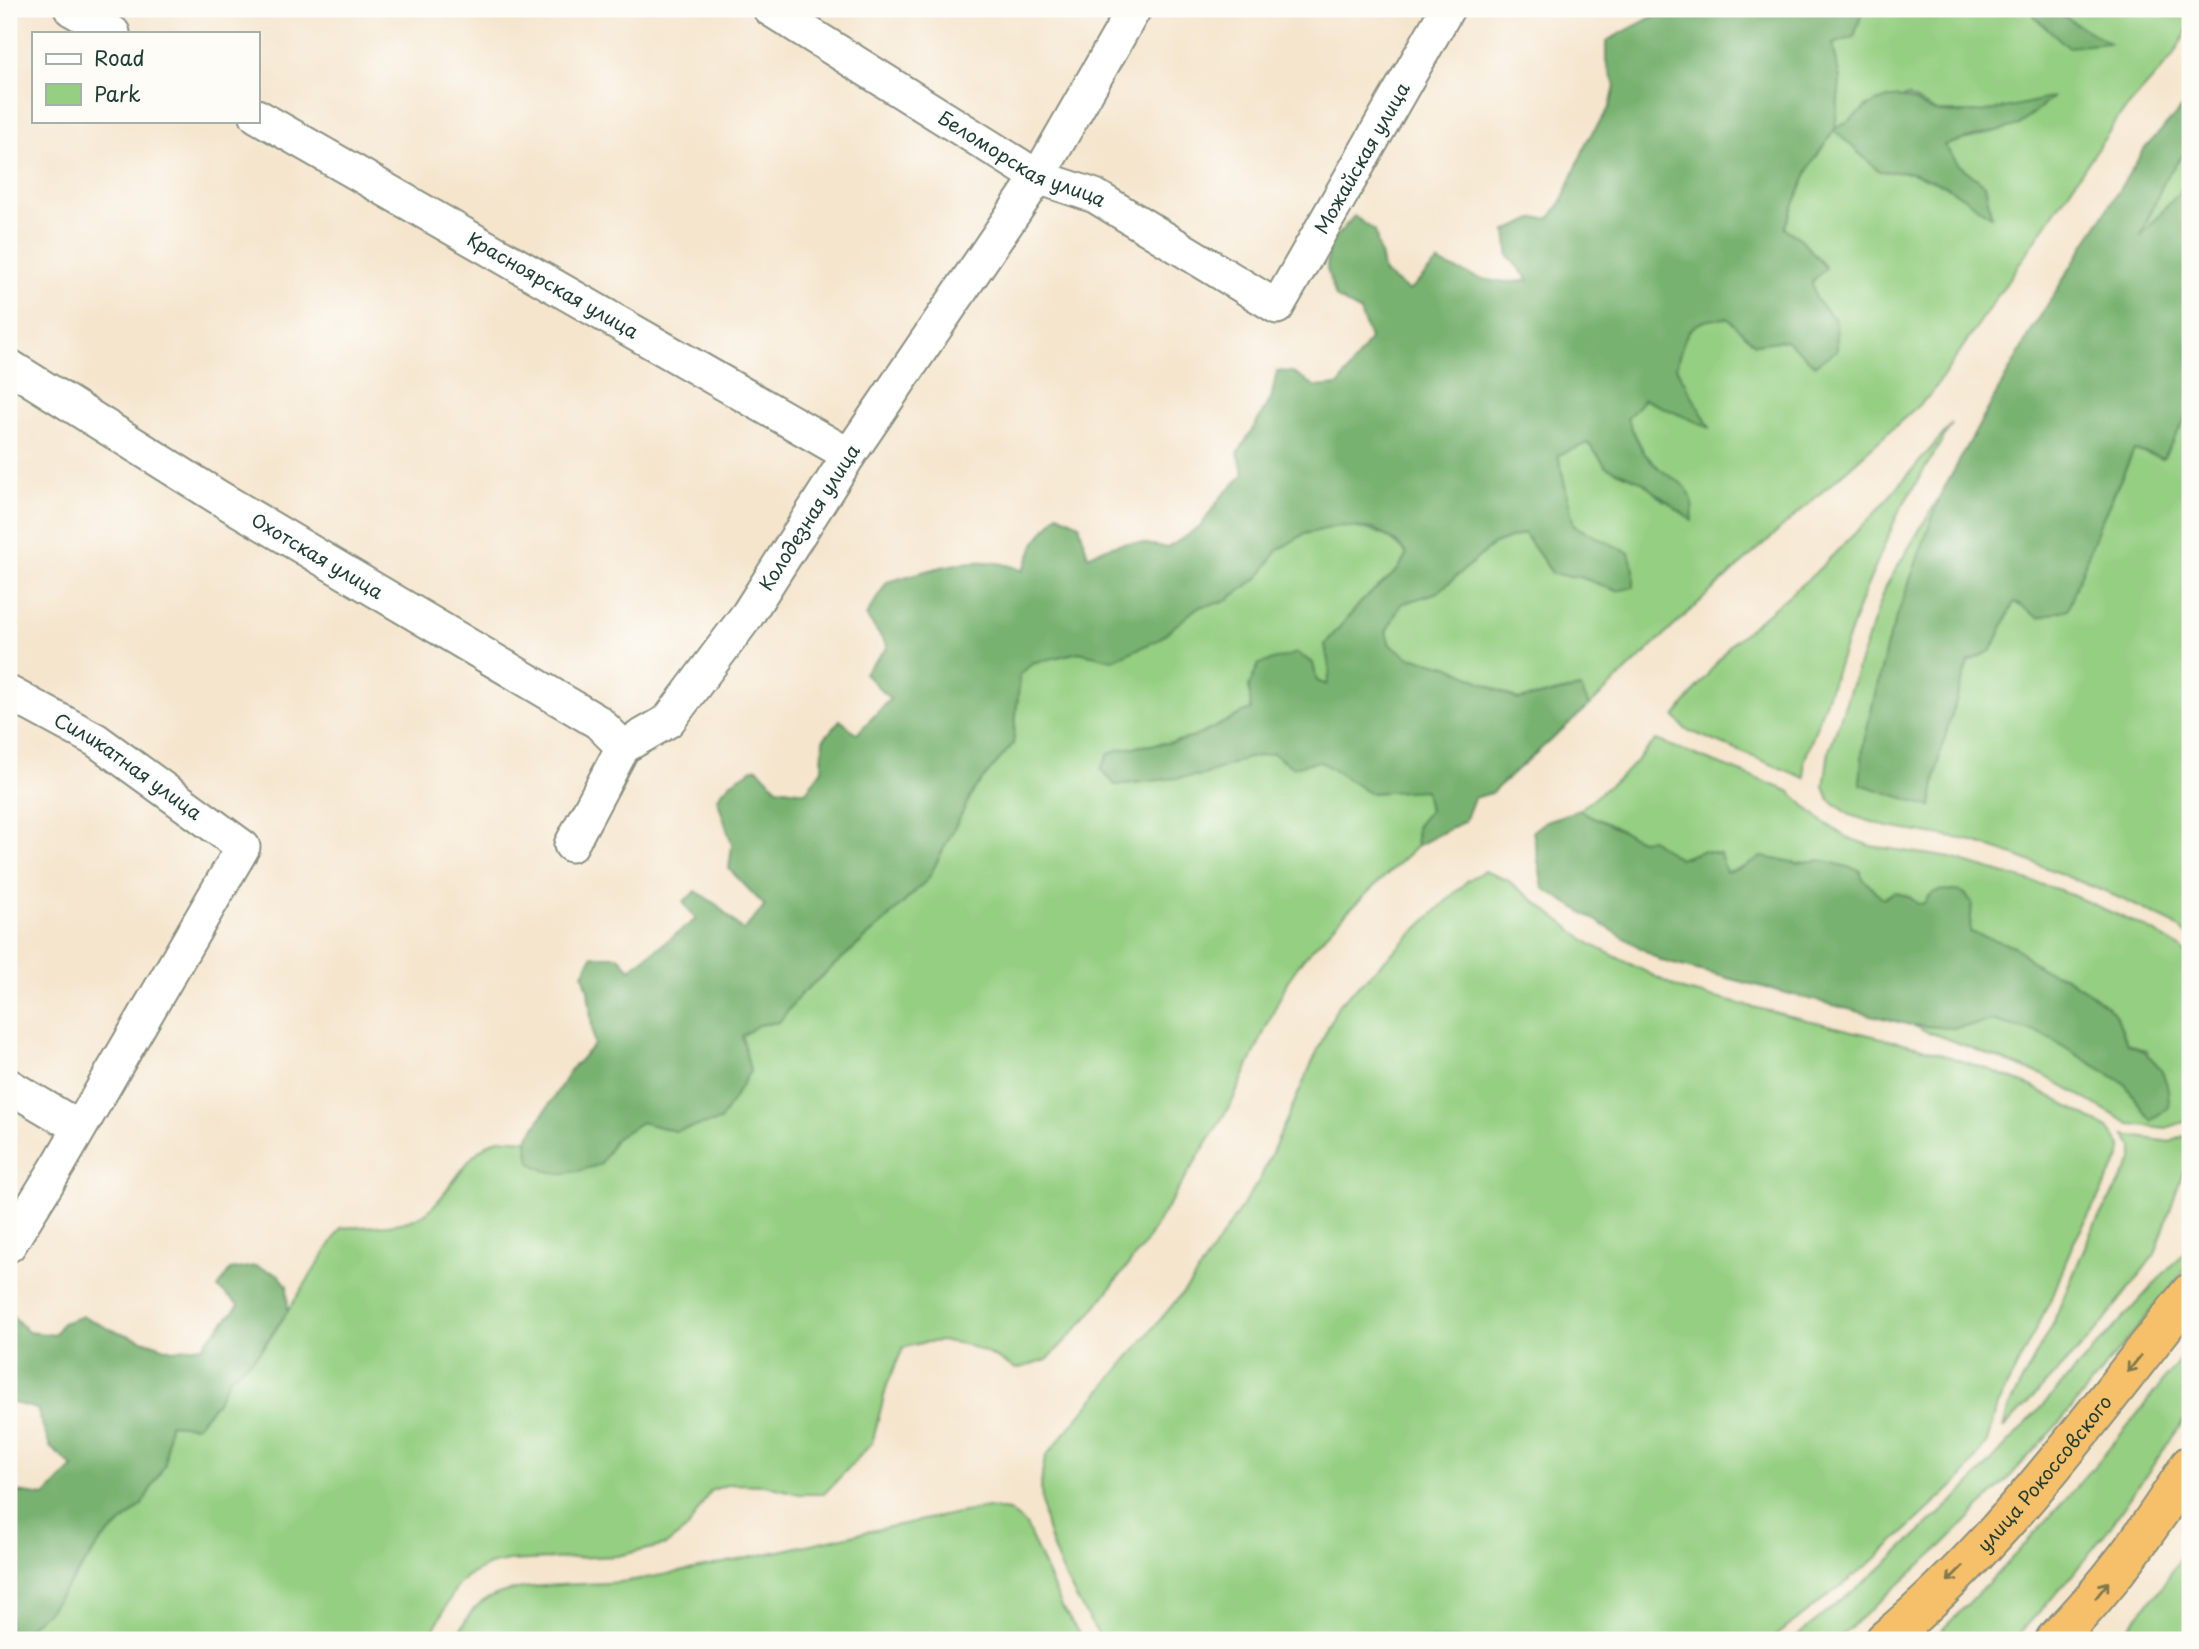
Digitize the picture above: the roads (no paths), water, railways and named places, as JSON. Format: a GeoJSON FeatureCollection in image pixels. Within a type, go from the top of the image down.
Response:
{"type":"FeatureCollection","features":[{"type":"Feature","properties":{"kind":"highway","name":"улица Рокоссовского"},"geometry":{"type":"LineString","coordinates":[[1885,1640],[1969,1560],[2028,1495],[2190,1293]]}},
{"type":"Feature","properties":{"kind":"highway"},"geometry":{"type":"LineString","coordinates":[[2055,1640],[2094,1601],[2142,1538],[2190,1465]]}},
{"type":"Feature","properties":{"kind":"street"},"geometry":{"type":"LineString","coordinates":[[71,9],[111,32]]}},
{"type":"Feature","properties":{"kind":"street","name":"Беломорская улица"},"geometry":{"type":"LineString","coordinates":[[770,9],[1038,177],[1095,196],[1277,307]]}},
{"type":"Feature","properties":{"kind":"street","name":"Колодезная улица"},"geometry":{"type":"LineString","coordinates":[[623,747],[667,722],[748,614],[849,454],[1038,177],[1134,9]]}},
{"type":"Feature","properties":{"kind":"street","name":"Можайская улица"},"geometry":{"type":"LineString","coordinates":[[1277,307],[1447,9]]}},
{"type":"Feature","properties":{"kind":"street","name":"Красноярская улица"},"geometry":{"type":"LineString","coordinates":[[259,117],[849,454]]}},
{"type":"Feature","properties":{"kind":"street","name":"Охотская улица"},"geometry":{"type":"LineString","coordinates":[[9,366],[218,497],[598,722],[623,747]]}},
{"type":"Feature","properties":{"kind":"street","name":"Силикатная улица"},"geometry":{"type":"LineString","coordinates":[[9,693],[96,740],[243,847],[78,1127]]}},
{"type":"Feature","properties":{"kind":"street"},"geometry":{"type":"LineString","coordinates":[[571,845],[623,747]]}},
{"type":"Feature","properties":{"kind":"street"},"geometry":{"type":"LineString","coordinates":[[9,1086],[78,1127],[59,1164],[9,1245]]}}]}
